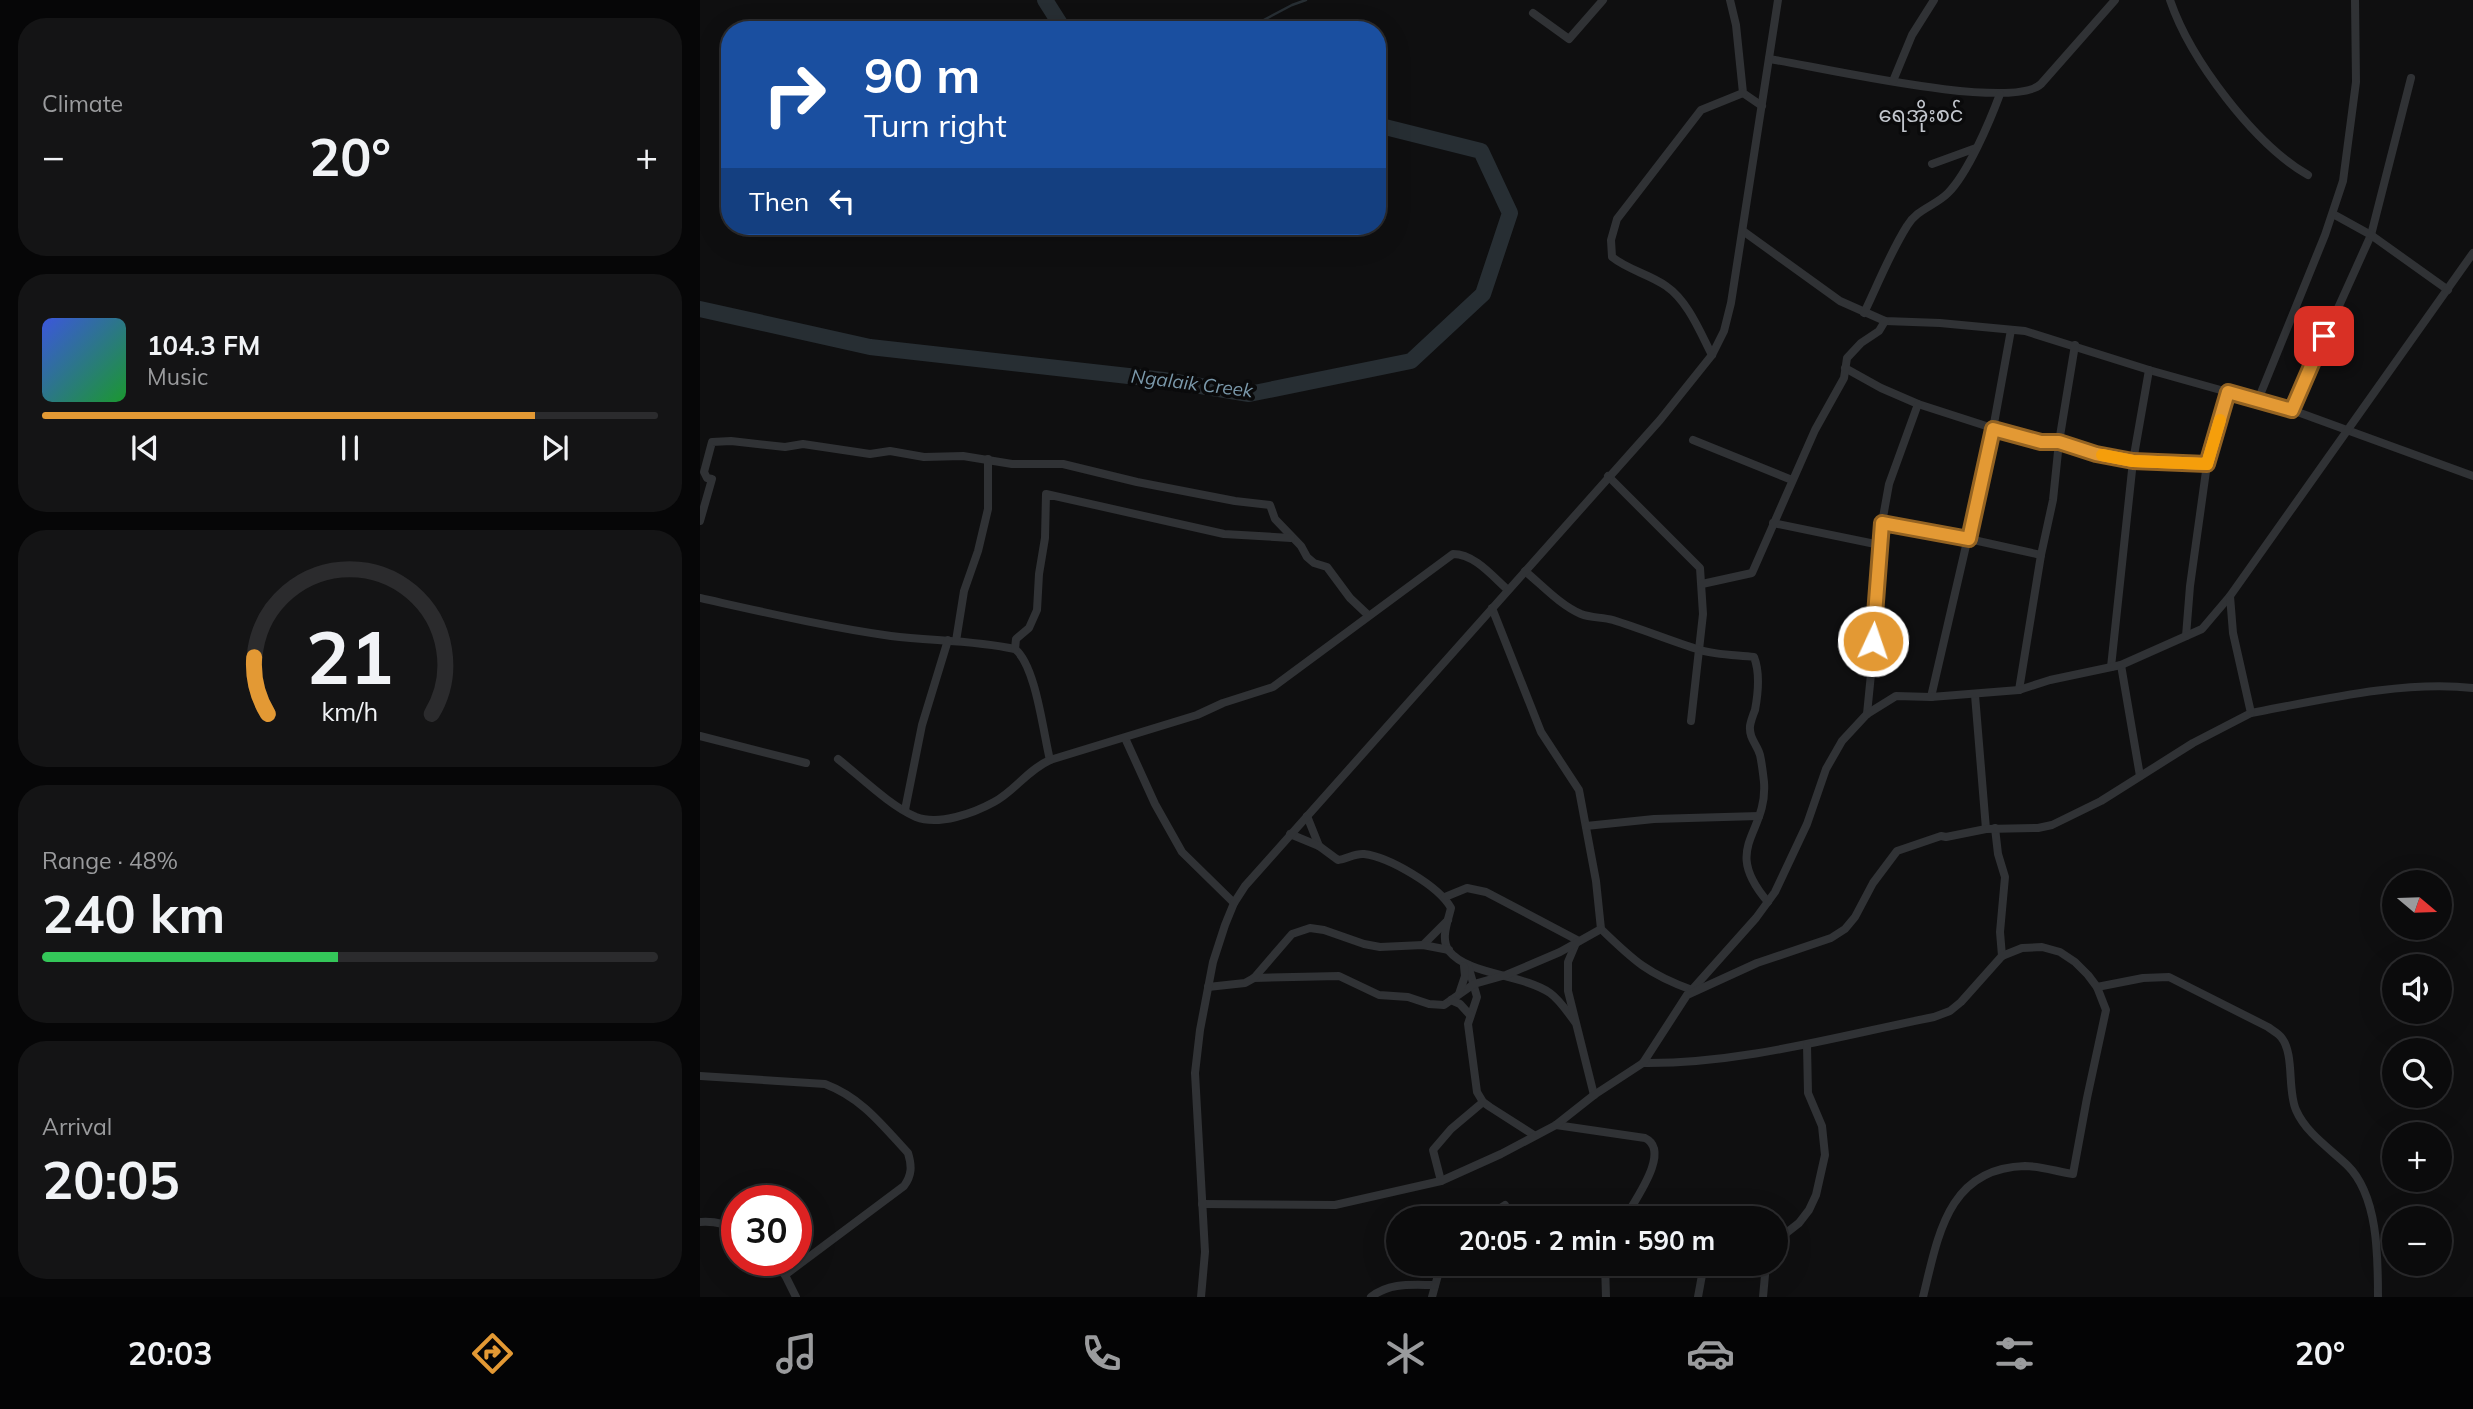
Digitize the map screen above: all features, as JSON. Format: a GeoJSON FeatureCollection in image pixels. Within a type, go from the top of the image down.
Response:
{"type":"FeatureCollection","features":[{"type":"Feature","properties":{"kind":"street"},"geometry":{"type":"LineString","coordinates":[[1533,13],[1569,39],[1603,0]]}},
{"type":"Feature","properties":{"kind":"street"},"geometry":{"type":"LineString","coordinates":[[1730,0],[1736,25],[1743,93],[1762,106]]}},
{"type":"Feature","properties":{"kind":"street"},"geometry":{"type":"LineString","coordinates":[[1201,1297],[1205,1252],[1195,1073],[1213,962],[1234,903],[1245,886],[1290,834],[1660,420],[1712,355],[1724,331],[1731,303],[1778,0]]}},
{"type":"Feature","properties":{"kind":"street"},"geometry":{"type":"LineString","coordinates":[[1893,81],[1912,34],[1934,0]]}},
{"type":"Feature","properties":{"kind":"street"},"geometry":{"type":"LineString","coordinates":[[1769,59],[1893,81],[2000,94],[2035,89],[2115,0]]}},
{"type":"Feature","properties":{"kind":"street"},"geometry":{"type":"LineString","coordinates":[[2170,0],[2192,47],[2219,89],[2267,143],[2308,175]]}},
{"type":"Feature","properties":{"kind":"street"},"geometry":{"type":"LineString","coordinates":[[2258,400],[2333,214],[2346,169],[2356,82],[2355,0]]}},
{"type":"Feature","properties":{"kind":"street"},"geometry":{"type":"LineString","coordinates":[[2292,410],[2371,235],[2411,78]]}},
{"type":"Feature","properties":{"kind":"street"},"geometry":{"type":"LineString","coordinates":[[1712,355],[1688,312],[1667,287],[1623,266],[1612,257],[1611,240],[1617,219],[1702,110],[1743,93]]}},
{"type":"Feature","properties":{"kind":"street"},"geometry":{"type":"LineString","coordinates":[[1864,313],[1907,226],[1920,211],[1936,204],[1953,188],[1989,125],[2000,94]]}},
{"type":"Feature","properties":{"kind":"street"},"geometry":{"type":"LineString","coordinates":[[1932,164],[1976,148]]}},
{"type":"Feature","properties":{"kind":"street"},"geometry":{"type":"LineString","coordinates":[[2333,214],[2371,235],[2448,290]]}},
{"type":"Feature","properties":{"kind":"street"},"geometry":{"type":"LineString","coordinates":[[1743,231],[1840,301],[1885,321],[2025,331],[2149,370],[2292,410],[2473,476]]}},
{"type":"Feature","properties":{"kind":"street"},"geometry":{"type":"LineString","coordinates":[[1202,1204],[1335,1205],[1441,1181],[1556,1125],[1594,1095],[1643,1063],[1690,993],[1768,902],[1789,866],[1826,769],[1842,741],[1867,713],[1896,696],[1975,695],[2019,690],[2050,680],[2121,665],[2202,629],[2230,596],[2473,253]]}},
{"type":"Feature","properties":{"kind":"street"},"geometry":{"type":"LineString","coordinates":[[1702,584],[1752,573],[1815,429],[1844,377],[1847,358],[1861,343],[1879,331],[1885,321]]}},
{"type":"Feature","properties":{"kind":"street"},"geometry":{"type":"LineString","coordinates":[[1931,697],[1993,429],[2011,330]]}},
{"type":"Feature","properties":{"kind":"street"},"geometry":{"type":"LineString","coordinates":[[2019,690],[2041,555],[2053,500],[2059,442],[2075,345]]}},
{"type":"Feature","properties":{"kind":"street"},"geometry":{"type":"LineString","coordinates":[[1845,368],[1918,404],[2041,442],[2059,442],[2096,454],[2133,461],[2207,464]]}},
{"type":"Feature","properties":{"kind":"street"},"geometry":{"type":"LineString","coordinates":[[2111,667],[2133,461],[2149,370]]}},
{"type":"Feature","properties":{"kind":"street"},"geometry":{"type":"LineString","coordinates":[[2186,636],[2207,464],[2228,392]]}},
{"type":"Feature","properties":{"kind":"street"},"geometry":{"type":"LineString","coordinates":[[1867,713],[1882,523],[1889,484],[1918,404]]}},
{"type":"Feature","properties":{"kind":"street"},"geometry":{"type":"LineString","coordinates":[[1693,440],[1792,480]]}},
{"type":"Feature","properties":{"kind":"street"},"geometry":{"type":"LineString","coordinates":[[700,521],[712,479],[707,478],[704,472],[712,442],[731,441],[785,447],[803,444],[870,454],[890,451],[924,457],[935,455],[988,459],[1012,464],[1063,464],[1137,482],[1270,505],[1275,519],[1314,564],[1327,567],[1350,598],[1368,615]]}},
{"type":"Feature","properties":{"kind":"street"},"geometry":{"type":"LineString","coordinates":[[905,810],[922,725],[952,640],[984,529],[988,509],[988,459]]}},
{"type":"Feature","properties":{"kind":"street"},"geometry":{"type":"LineString","coordinates":[[1608,476],[1698,563],[1700,568],[1703,614],[1691,721]]}},
{"type":"Feature","properties":{"kind":"street"},"geometry":{"type":"LineString","coordinates":[[1015,649],[1016,639],[1029,628],[1037,610],[1045,538],[1046,494],[1224,534],[1293,539]]}},
{"type":"Feature","properties":{"kind":"street"},"geometry":{"type":"LineString","coordinates":[[1773,523],[1880,545]]}},
{"type":"Feature","properties":{"kind":"street"},"geometry":{"type":"LineString","coordinates":[[1882,523],[2041,555]]}},
{"type":"Feature","properties":{"kind":"street"},"geometry":{"type":"LineString","coordinates":[[838,759],[917,817],[931,820],[955,817],[996,802],[1034,767],[1050,760],[1198,715],[1223,703],[1273,687],[1453,554],[1473,561],[1508,590]]}},
{"type":"Feature","properties":{"kind":"street"},"geometry":{"type":"LineString","coordinates":[[1525,571],[1570,608],[1583,615],[1602,617],[1640,628],[1700,650],[1754,657],[1757,664],[1757,693],[1750,723],[1751,739],[1759,752],[1764,795],[1759,816],[1751,832],[1746,858],[1754,886],[1768,902]]}},
{"type":"Feature","properties":{"kind":"street"},"geometry":{"type":"LineString","coordinates":[[2230,596],[2233,633],[2251,713]]}},
{"type":"Feature","properties":{"kind":"street"},"geometry":{"type":"LineString","coordinates":[[700,598],[779,616],[892,636],[952,640],[1015,649],[1021,654],[1031,673],[1050,760]]}},
{"type":"Feature","properties":{"kind":"street"},"geometry":{"type":"LineString","coordinates":[[1492,608],[1541,732],[1579,790],[1596,881],[1601,929],[1652,974],[1690,993]]}},
{"type":"Feature","properties":{"kind":"street"},"geometry":{"type":"LineString","coordinates":[[2121,665],[2140,776]]}},
{"type":"Feature","properties":{"kind":"street"},"geometry":{"type":"LineString","coordinates":[[1690,993],[1757,963],[1831,938],[1845,929],[1855,917],[1873,883],[1897,851],[1941,836],[1990,829],[2052,825],[2101,801],[2193,743],[2251,713],[2414,687],[2473,688]]}},
{"type":"Feature","properties":{"kind":"street"},"geometry":{"type":"LineString","coordinates":[[1975,695],[1990,829],[2006,877],[2000,932],[2002,956]]}},
{"type":"Feature","properties":{"kind":"street"},"geometry":{"type":"LineString","coordinates":[[700,736],[806,763]]}},
{"type":"Feature","properties":{"kind":"street"},"geometry":{"type":"LineString","coordinates":[[1125,738],[1155,804],[1182,852],[1234,903]]}},
{"type":"Feature","properties":{"kind":"street"},"geometry":{"type":"LineString","coordinates":[[1307,816],[1319,846]]}},
{"type":"Feature","properties":{"kind":"street"},"geometry":{"type":"LineString","coordinates":[[1586,826],[1654,818],[1759,816]]}},
{"type":"Feature","properties":{"kind":"street"},"geometry":{"type":"LineString","coordinates":[[1290,834],[1319,846],[1338,860],[1359,854],[1379,858],[1433,886],[1445,897],[1451,908],[1445,943],[1448,950],[1464,963],[1506,975],[1551,994],[1575,1022]]}},
{"type":"Feature","properties":{"kind":"street"},"geometry":{"type":"LineString","coordinates":[[1445,897],[1467,888],[1486,892],[1578,942]]}},
{"type":"Feature","properties":{"kind":"street"},"geometry":{"type":"LineString","coordinates":[[1423,945],[1448,919]]}},
{"type":"Feature","properties":{"kind":"street"},"geometry":{"type":"LineString","coordinates":[[1208,987],[1245,983],[1254,978],[1292,934],[1310,928],[1380,947],[1423,945],[1448,950]]}},
{"type":"Feature","properties":{"kind":"street"},"geometry":{"type":"LineString","coordinates":[[1254,978],[1339,976],[1379,995],[1444,1004],[1474,985],[1506,975],[1601,929]]}},
{"type":"Feature","properties":{"kind":"street"},"geometry":{"type":"LineString","coordinates":[[1578,942],[1567,974],[1567,991],[1594,1095]]}},
{"type":"Feature","properties":{"kind":"street"},"geometry":{"type":"LineString","coordinates":[[1643,1063],[1684,1063],[1807,1045],[1934,1017],[1950,1011],[1961,1002],[2002,956],[2022,948],[2042,947],[2060,952],[2075,962],[2097,987],[2106,1010],[2073,1174],[2026,1166],[1980,1177],[1960,1195],[1947,1214],[1938,1236],[1923,1297]]}},
{"type":"Feature","properties":{"kind":"street"},"geometry":{"type":"LineString","coordinates":[[1464,963],[1477,996],[1470,1015],[1469,1034],[1477,1092],[1483,1102],[1534,1135]]}},
{"type":"Feature","properties":{"kind":"street"},"geometry":{"type":"LineString","coordinates":[[1459,994],[1465,976],[1464,963]]}},
{"type":"Feature","properties":{"kind":"street"},"geometry":{"type":"LineString","coordinates":[[2097,987],[2143,978],[2169,977],[2268,1027],[2281,1038],[2287,1049],[2292,1094],[2299,1117],[2321,1143],[2354,1172],[2368,1203],[2375,1228],[2378,1255],[2378,1297]]}},
{"type":"Feature","properties":{"kind":"street"},"geometry":{"type":"LineString","coordinates":[[1451,1000],[1460,1004],[1470,1015]]}},
{"type":"Feature","properties":{"kind":"street"},"geometry":{"type":"LineString","coordinates":[[1788,1232],[1799,1223],[1816,1195],[1825,1155],[1822,1126],[1808,1093],[1807,1045]]}},
{"type":"Feature","properties":{"kind":"street"},"geometry":{"type":"LineString","coordinates":[[700,1076],[825,1084],[835,1087],[861,1103],[908,1153],[911,1163],[910,1178],[904,1186],[812,1255]]}},
{"type":"Feature","properties":{"kind":"street"},"geometry":{"type":"LineString","coordinates":[[1441,1181],[1433,1150],[1451,1129],[1483,1102]]}},
{"type":"Feature","properties":{"kind":"street"},"geometry":{"type":"LineString","coordinates":[[1556,1125],[1645,1138],[1653,1143],[1655,1149],[1652,1170],[1632,1206]]}},
{"type":"Feature","properties":{"kind":"street"},"geometry":{"type":"LineString","coordinates":[[700,1222],[721,1223]]}},
{"type":"Feature","properties":{"kind":"street"},"geometry":{"type":"LineString","coordinates":[[786,1276],[796,1297]]}},
{"type":"Feature","properties":{"kind":"street"},"geometry":{"type":"LineString","coordinates":[[1432,1297],[1438,1276]]}},
{"type":"Feature","properties":{"kind":"street"},"geometry":{"type":"LineString","coordinates":[[1605,1276],[1606,1297]]}},
{"type":"Feature","properties":{"kind":"street"},"geometry":{"type":"LineString","coordinates":[[1698,1297],[1702,1276]]}},
{"type":"Feature","properties":{"kind":"street"},"geometry":{"type":"LineString","coordinates":[[1763,1297],[1765,1276]]}},
{"type":"Feature","properties":{"kind":"street"},"geometry":{"type":"LineString","coordinates":[[1371,1297],[1382,1289],[1400,1285],[1435,1285]]}},
{"type":"Feature","properties":{"kind":"waterway","name":"Ngalaik Creek"},"geometry":{"type":"LineString","coordinates":[[1045,0],[1058,21]]}},
{"type":"Feature","properties":{"kind":"waterway"},"geometry":{"type":"LineString","coordinates":[[1262,21],[1306,0]]}},
{"type":"Feature","properties":{"kind":"waterway","name":"Ngalaik Creek"},"geometry":{"type":"LineString","coordinates":[[700,309],[870,347],[1164,380],[1249,394],[1411,361],[1483,294],[1510,213],[1481,151],[1386,127]]}},
{"type":"Feature","properties":{"kind":"slow traffic"},"geometry":{"type":"LineString","coordinates":[[2102,455],[2133,461],[2207,464],[2220,420]]}},
{"type":"Feature","properties":{"kind":"district","name":"ရေအိုးစင်"},"geometry":{"type":"Point","coordinates":[1921,114]}},
{"type":"Feature","properties":{"kind":"route"},"geometry":{"type":"LineString","coordinates":[[1873,641],[1882,523],[1969,539],[1993,429],[2133,461],[2207,464],[2228,392],[2292,410],[2324,336]]}}]}
